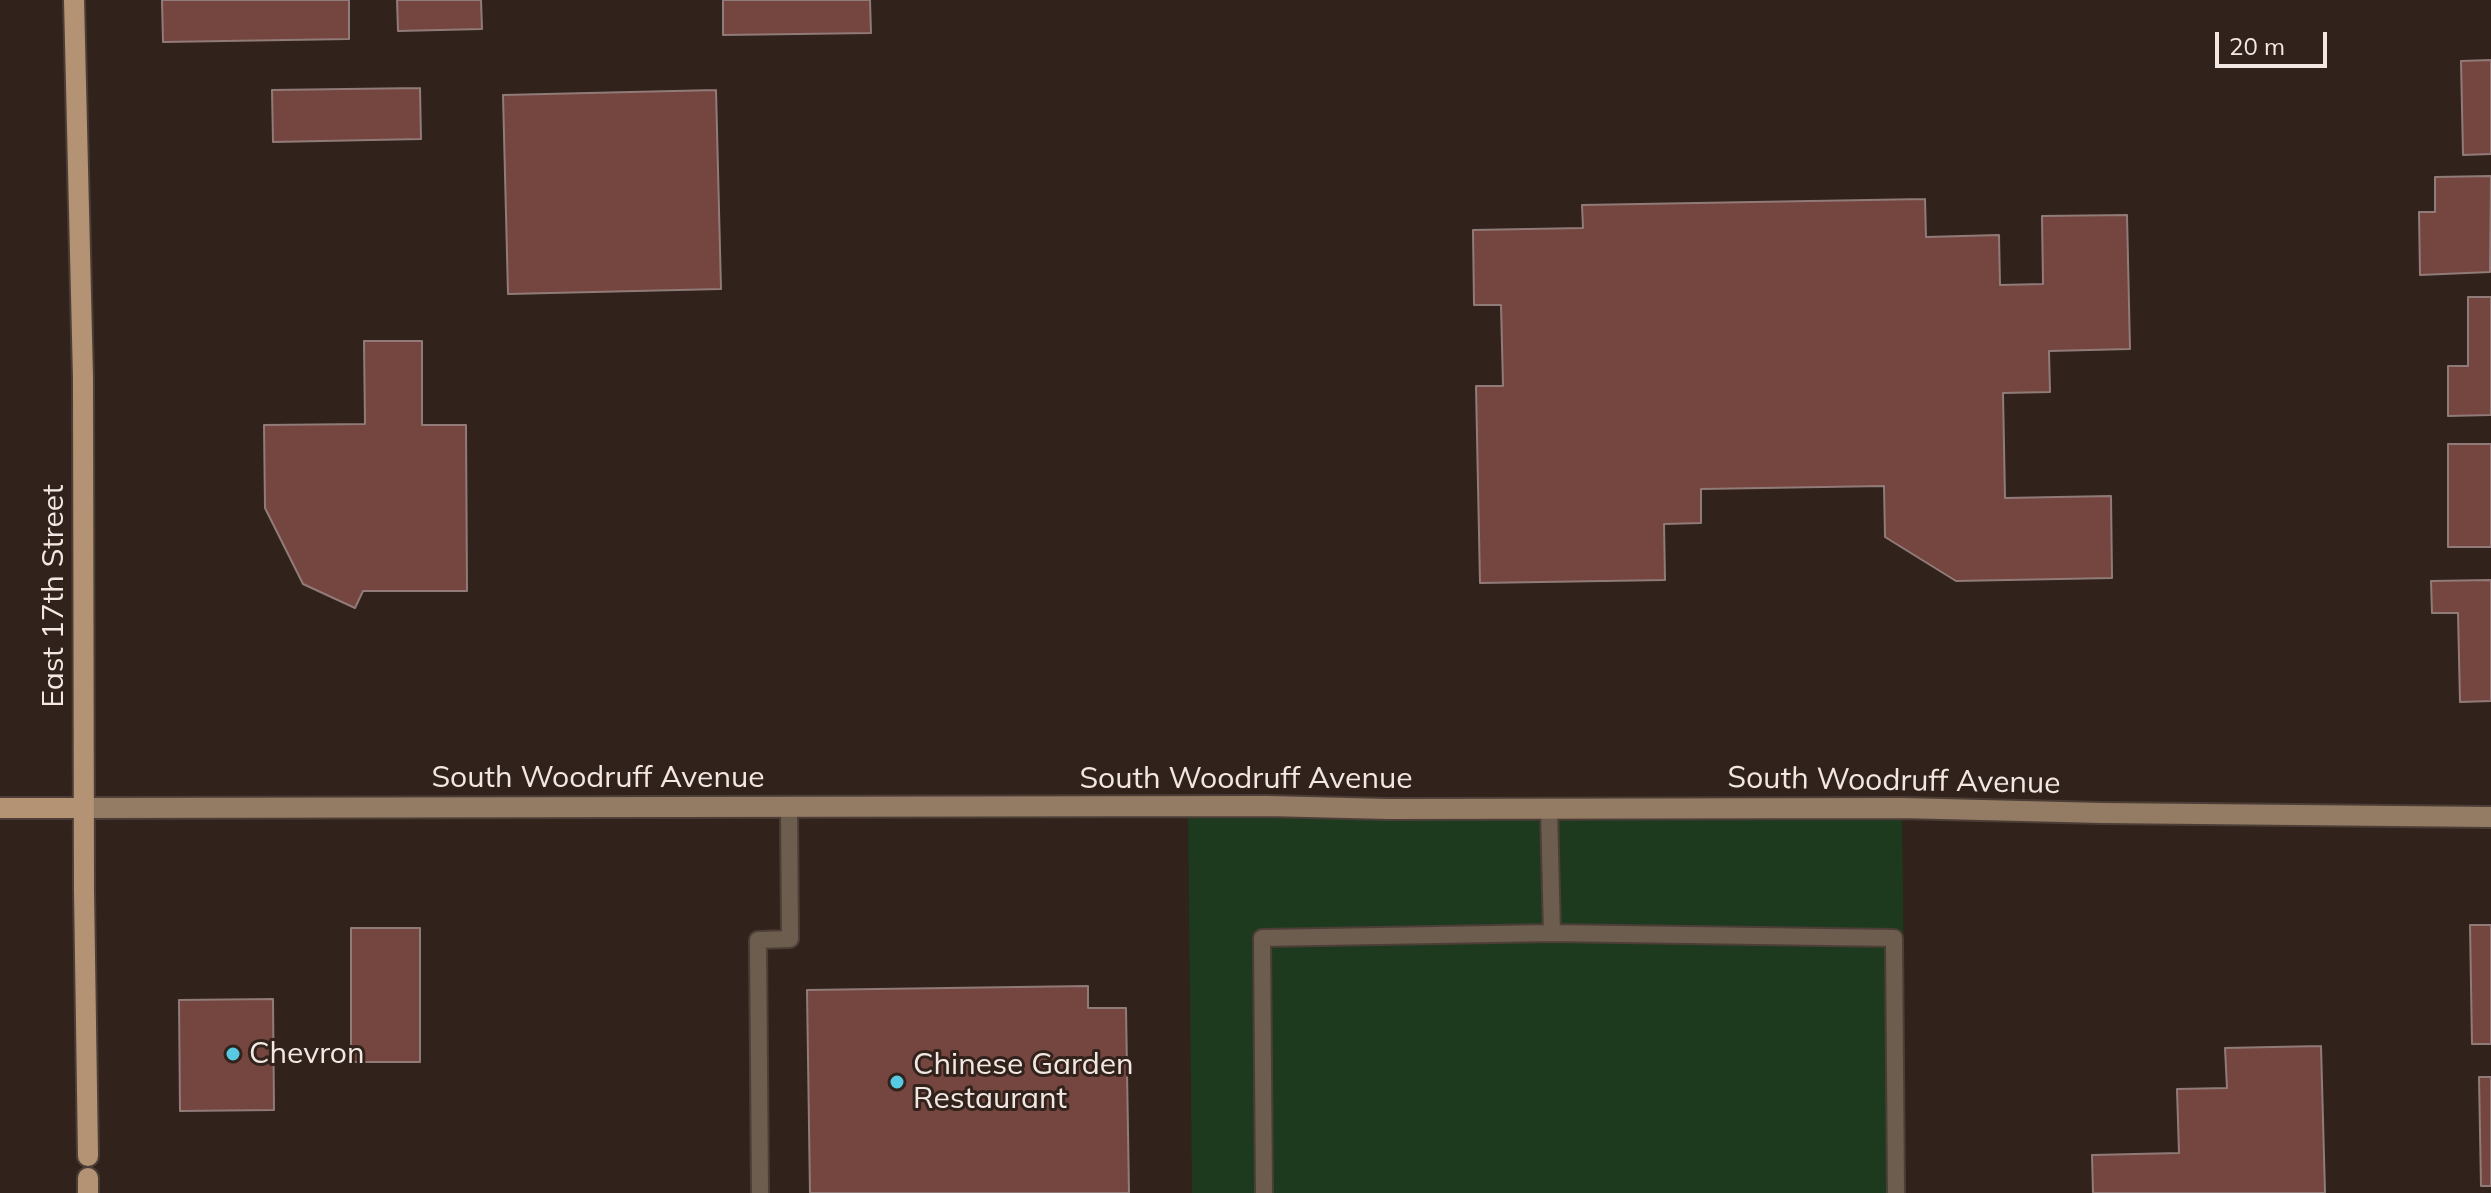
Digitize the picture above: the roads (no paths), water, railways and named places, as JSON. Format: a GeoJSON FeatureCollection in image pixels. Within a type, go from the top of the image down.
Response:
{"type":"FeatureCollection","features":[{"type":"Feature","properties":{"kind":"main road","name":"East 17th Street"},"geometry":{"type":"LineString","coordinates":[[74,0],[83,378],[83,808],[88,1185]]}},
{"type":"Feature","properties":{"kind":"main road","name":"South Woodruff Avenue"},"geometry":{"type":"LineString","coordinates":[[0,808],[1902,808],[2491,817]]}},
{"type":"Feature","properties":{"kind":"lane"},"geometry":{"type":"LineString","coordinates":[[760,1193],[758,940],[790,939],[789,808]]}},
{"type":"Feature","properties":{"kind":"lane"},"geometry":{"type":"LineString","coordinates":[[1549,809],[1552,933]]}},
{"type":"Feature","properties":{"kind":"lane"},"geometry":{"type":"LineString","coordinates":[[1264,1193],[1262,938],[1552,933],[1894,938],[1896,1193]]}},
{"type":"Feature","properties":{"kind":"place","name":"Chevron"},"geometry":{"type":"Point","coordinates":[233,1054]}},
{"type":"Feature","properties":{"kind":"place","name":"Chinese Garden Restaurant"},"geometry":{"type":"Point","coordinates":[897,1082]}}]}
